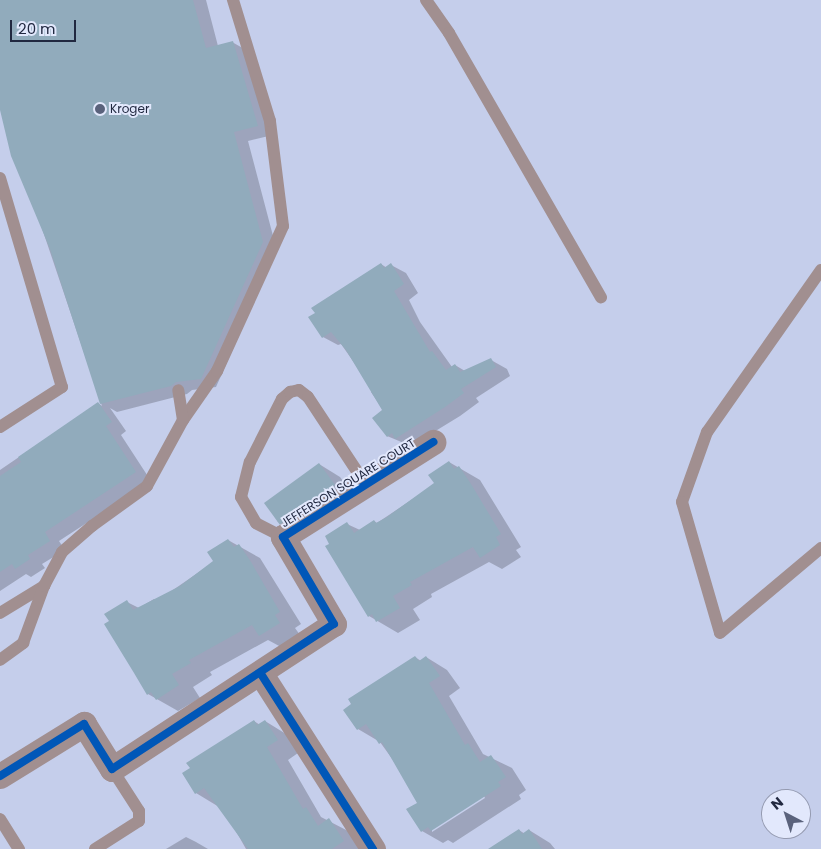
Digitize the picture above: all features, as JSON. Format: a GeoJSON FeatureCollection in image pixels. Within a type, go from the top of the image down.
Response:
{"type":"FeatureCollection","features":[{"type":"Feature","properties":{"kind":"street","name":"JEFFERSON SQUARE COURT"},"geometry":{"type":"LineString","coordinates":[[112,769],[261,674],[334,624],[283,537],[433,442]]}},
{"type":"Feature","properties":{"kind":"street"},"geometry":{"type":"LineString","coordinates":[[261,674],[373,849]]}},
{"type":"Feature","properties":{"kind":"street"},"geometry":{"type":"LineString","coordinates":[[0,776],[84,724],[112,769]]}},
{"type":"Feature","properties":{"kind":"lane"},"geometry":{"type":"LineString","coordinates":[[0,660],[23,643],[44,586],[62,552],[92,526],[147,486],[183,420],[217,371],[283,226],[270,121],[233,0]]}},
{"type":"Feature","properties":{"kind":"lane"},"geometry":{"type":"LineString","coordinates":[[426,0],[449,33],[601,297]]}},
{"type":"Feature","properties":{"kind":"lane"},"geometry":{"type":"LineString","coordinates":[[0,178],[62,387],[0,427]]}},
{"type":"Feature","properties":{"kind":"lane"},"geometry":{"type":"LineString","coordinates":[[821,270],[707,432],[682,502],[720,633],[821,548]]}},
{"type":"Feature","properties":{"kind":"lane"},"geometry":{"type":"LineString","coordinates":[[178,390],[183,420]]}},
{"type":"Feature","properties":{"kind":"lane"},"geometry":{"type":"LineString","coordinates":[[283,537],[256,523],[240,497],[250,462],[282,399],[290,392],[299,390],[308,397],[366,485]]}},
{"type":"Feature","properties":{"kind":"lane"},"geometry":{"type":"LineString","coordinates":[[0,613],[44,586]]}},
{"type":"Feature","properties":{"kind":"lane"},"geometry":{"type":"LineString","coordinates":[[95,849],[139,821],[139,811],[112,769]]}},
{"type":"Feature","properties":{"kind":"lane"},"geometry":{"type":"LineString","coordinates":[[0,819],[19,849]]}},
{"type":"Feature","properties":{"kind":"building"},"geometry":{"type":"Polygon","coordinates":[[[0,0],[193,0],[206,48],[233,41],[258,126],[234,132],[263,242],[201,379],[176,382],[171,386],[100,404],[50,249],[11,156],[0,110],[0,0]]]}},
{"type":"Feature","properties":{"kind":"building"},"geometry":{"type":"Polygon","coordinates":[[[381,263],[384,268],[391,263],[404,284],[394,291],[430,352],[432,351],[446,370],[455,364],[460,372],[491,358],[496,367],[461,389],[464,393],[445,407],[395,439],[392,433],[387,437],[372,418],[382,410],[346,350],[331,332],[322,338],[308,317],[315,313],[311,308],[381,263]]]}},
{"type":"Feature","properties":{"kind":"building"},"geometry":{"type":"Polygon","coordinates":[[[98,402],[112,422],[106,426],[136,472],[45,532],[50,541],[28,555],[30,559],[15,569],[12,564],[0,572],[0,476],[21,462],[18,457],[98,402]]]}},
{"type":"Feature","properties":{"kind":"building"},"geometry":{"type":"Polygon","coordinates":[[[449,461],[454,469],[459,466],[471,484],[501,534],[496,537],[500,545],[480,558],[473,547],[410,582],[412,585],[393,596],[400,608],[376,622],[372,614],[368,617],[325,546],[329,544],[325,536],[347,522],[354,533],[374,520],[376,523],[387,517],[434,483],[428,475],[449,461]]]}},
{"type":"Feature","properties":{"kind":"building"},"geometry":{"type":"Polygon","coordinates":[[[319,463],[335,485],[280,525],[264,503],[319,463]]]}},
{"type":"Feature","properties":{"kind":"building"},"geometry":{"type":"Polygon","coordinates":[[[228,539],[234,547],[239,544],[251,562],[280,612],[275,615],[280,623],[259,636],[252,625],[189,660],[191,663],[172,674],[179,685],[156,700],[151,692],[147,695],[104,624],[109,621],[104,614],[127,600],[133,610],[180,586],[213,561],[207,552],[228,539]]]}},
{"type":"Feature","properties":{"kind":"building"},"geometry":{"type":"Polygon","coordinates":[[[415,656],[419,661],[426,656],[440,676],[429,683],[465,745],[468,743],[480,762],[491,755],[506,777],[498,782],[501,786],[431,831],[428,827],[421,832],[406,809],[417,803],[382,742],[379,744],[366,724],[357,730],[343,710],[351,704],[348,699],[415,656]]]}},
{"type":"Feature","properties":{"kind":"building"},"geometry":{"type":"Polygon","coordinates":[[[254,720],[257,725],[265,720],[278,740],[267,747],[303,809],[306,807],[318,826],[329,818],[344,841],[332,849],[248,849],[204,788],[195,794],[182,773],[190,768],[186,763],[254,720]]]}},
{"type":"Feature","properties":{"kind":"building"},"geometry":{"type":"Polygon","coordinates":[[[519,829],[522,834],[529,829],[542,849],[488,849],[519,829]]]}},
{"type":"Feature","properties":{"kind":"cycle path"},"geometry":{"type":"LineString","coordinates":[[0,776],[84,724],[112,769],[334,624],[283,537],[433,442]]}},
{"type":"Feature","properties":{"kind":"cycle path"},"geometry":{"type":"LineString","coordinates":[[261,674],[373,849]]}},
{"type":"Feature","properties":{"kind":"place","name":"Kroger"},"geometry":{"type":"Point","coordinates":[100,109]}}]}
